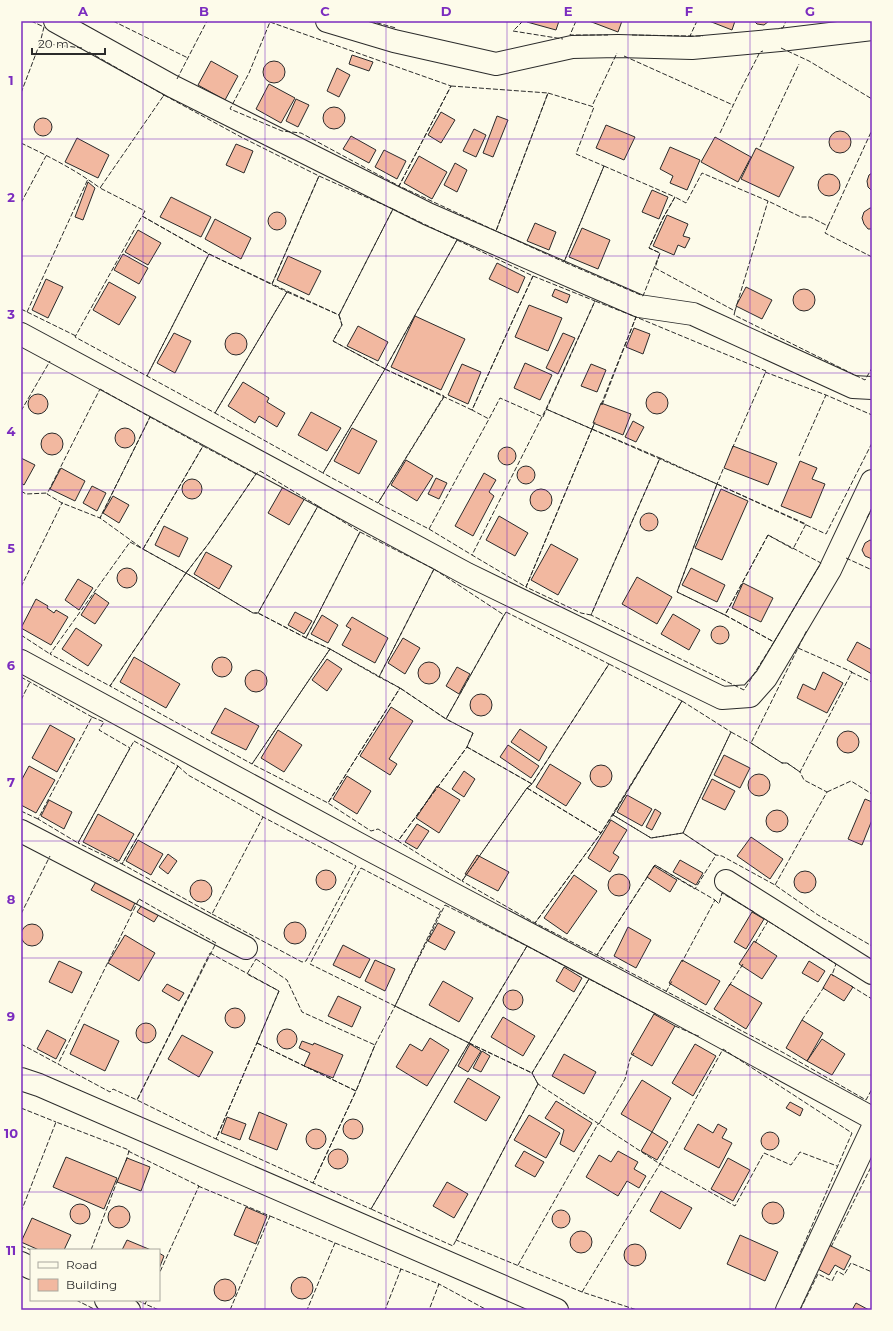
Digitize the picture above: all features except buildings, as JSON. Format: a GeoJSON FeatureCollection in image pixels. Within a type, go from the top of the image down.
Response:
{"type":"FeatureCollection","features":[{"type":"Feature","properties":{"kind":"street"},"geometry":{"type":"LineString","coordinates":[[55,21],[172,86],[428,214],[639,306],[693,314],[853,387],[872,388]]}},
{"type":"Feature","properties":{"kind":"street"},"geometry":{"type":"LineString","coordinates":[[327,21],[394,41],[496,64],[572,47],[618,46],[692,48],[872,29]]}},
{"type":"Feature","properties":{"kind":"street"},"geometry":{"type":"LineString","coordinates":[[21,334],[467,574],[722,698],[750,696],[766,678],[830,570],[872,481]]}},
{"type":"Feature","properties":{"kind":"street"},"geometry":{"type":"LineString","coordinates":[[21,661],[368,849],[666,1006],[872,1118]]}},
{"type":"Feature","properties":{"kind":"street"},"geometry":{"type":"LineString","coordinates":[[21,831],[246,948]]}},
{"type":"Feature","properties":{"kind":"street"},"geometry":{"type":"LineString","coordinates":[[726,881],[872,973]]}},
{"type":"Feature","properties":{"kind":"street"},"geometry":{"type":"LineString","coordinates":[[21,1079],[46,1088],[557,1310]]}},
{"type":"Feature","properties":{"kind":"street"},"geometry":{"type":"LineString","coordinates":[[787,1310],[872,1129]]}},
{"type":"Feature","properties":{"kind":"street"},"geometry":{"type":"LineString","coordinates":[[21,1263],[30,1268]]}},
{"type":"Feature","properties":{"kind":"street"},"geometry":{"type":"LineString","coordinates":[[108,1301],[129,1310]]}},
{"type":"Feature","properties":{"kind":"fence"},"geometry":{"type":"LineString","coordinates":[[31,21],[44,27],[40,43]]}},
{"type":"Feature","properties":{"kind":"fence"},"geometry":{"type":"LineString","coordinates":[[113,21],[188,58]]}},
{"type":"Feature","properties":{"kind":"fence"},"geometry":{"type":"LineString","coordinates":[[177,79],[207,21]]}},
{"type":"Feature","properties":{"kind":"fence"},"geometry":{"type":"LineString","coordinates":[[370,21],[396,28]]}},
{"type":"Feature","properties":{"kind":"fence"},"geometry":{"type":"LineString","coordinates":[[523,21],[513,31],[563,39]]}},
{"type":"Feature","properties":{"kind":"fence"},"geometry":{"type":"LineString","coordinates":[[576,21],[570,35],[608,35]]}},
{"type":"Feature","properties":{"kind":"fence"},"geometry":{"type":"LineString","coordinates":[[632,35],[690,36],[697,21]]}},
{"type":"Feature","properties":{"kind":"fence"},"geometry":{"type":"LineString","coordinates":[[781,28],[783,28],[786,21]]}},
{"type":"Feature","properties":{"kind":"fence"},"geometry":{"type":"LineString","coordinates":[[270,22],[451,86],[399,186],[301,133],[282,131],[230,109],[249,73],[270,22]]}},
{"type":"Feature","properties":{"kind":"fence"},"geometry":{"type":"LineString","coordinates":[[691,35],[690,36],[703,36]]}},
{"type":"Feature","properties":{"kind":"fence"},"geometry":{"type":"LineString","coordinates":[[21,93],[40,43],[82,48]]}},
{"type":"Feature","properties":{"kind":"fence"},"geometry":{"type":"LineString","coordinates":[[781,48],[809,61],[872,99]]}},
{"type":"Feature","properties":{"kind":"fence"},"geometry":{"type":"LineString","coordinates":[[720,133],[760,52],[763,51]]}},
{"type":"Feature","properties":{"kind":"fence"},"geometry":{"type":"LineString","coordinates":[[89,52],[164,95],[163,96]]}},
{"type":"Feature","properties":{"kind":"fence"},"geometry":{"type":"LineString","coordinates":[[593,104],[617,53]]}},
{"type":"Feature","properties":{"kind":"fence"},"geometry":{"type":"LineString","coordinates":[[624,56],[733,105]]}},
{"type":"Feature","properties":{"kind":"fence"},"geometry":{"type":"LineString","coordinates":[[760,147],[799,64]]}},
{"type":"Feature","properties":{"kind":"fence"},"geometry":{"type":"LineString","coordinates":[[451,86],[548,93],[496,231],[399,186],[451,86]]}},
{"type":"Feature","properties":{"kind":"fence"},"geometry":{"type":"LineString","coordinates":[[548,93],[594,107],[576,154],[604,166],[564,262],[496,231],[548,93]]}},
{"type":"Feature","properties":{"kind":"fence"},"geometry":{"type":"LineString","coordinates":[[164,95],[241,137],[319,176],[272,284],[209,254],[142,216],[145,211],[100,188],[164,95]]}},
{"type":"Feature","properties":{"kind":"fence"},"geometry":{"type":"LineString","coordinates":[[828,226],[872,130]]}},
{"type":"Feature","properties":{"kind":"fence"},"geometry":{"type":"LineString","coordinates":[[21,143],[62,164],[100,188],[101,187]]}},
{"type":"Feature","properties":{"kind":"fence"},"geometry":{"type":"LineString","coordinates":[[21,203],[46,156]]}},
{"type":"Feature","properties":{"kind":"fence"},"geometry":{"type":"LineString","coordinates":[[604,166],[675,197],[649,248],[660,253],[643,296],[564,262],[604,166]]}},
{"type":"Feature","properties":{"kind":"fence"},"geometry":{"type":"LineString","coordinates":[[872,257],[825,233],[828,226],[810,217],[801,217],[768,201],[702,173],[686,203],[675,197],[649,248],[660,253],[655,268],[735,311],[734,315],[865,380],[872,368]]}},
{"type":"Feature","properties":{"kind":"fence"},"geometry":{"type":"LineString","coordinates":[[319,176],[393,209],[339,315],[272,284],[319,176]]}},
{"type":"Feature","properties":{"kind":"fence"},"geometry":{"type":"LineString","coordinates":[[27,312],[88,179]]}},
{"type":"Feature","properties":{"kind":"fence"},"geometry":{"type":"LineString","coordinates":[[735,311],[768,201]]}},
{"type":"Feature","properties":{"kind":"fence"},"geometry":{"type":"LineString","coordinates":[[393,209],[457,240],[385,369],[333,341],[342,325],[339,315],[393,209]]}},
{"type":"Feature","properties":{"kind":"fence"},"geometry":{"type":"LineString","coordinates":[[142,216],[209,254],[147,376],[75,337],[142,216]]}},
{"type":"Feature","properties":{"kind":"fence"},"geometry":{"type":"LineString","coordinates":[[457,240],[533,276],[472,410],[385,369],[457,240]]}},
{"type":"Feature","properties":{"kind":"fence"},"geometry":{"type":"LineString","coordinates":[[209,254],[287,292],[215,413],[147,376],[209,254]]}},
{"type":"Feature","properties":{"kind":"fence"},"geometry":{"type":"LineString","coordinates":[[533,276],[595,301],[543,417],[500,398],[489,419],[472,410],[533,276]]}},
{"type":"Feature","properties":{"kind":"fence"},"geometry":{"type":"LineString","coordinates":[[287,292],[339,315],[342,325],[333,341],[385,369],[323,473],[215,413],[287,292]]}},
{"type":"Feature","properties":{"kind":"fence"},"geometry":{"type":"LineString","coordinates":[[602,405],[636,317],[595,301],[546,409],[717,484],[724,467]]}},
{"type":"Feature","properties":{"kind":"fence"},"geometry":{"type":"LineString","coordinates":[[21,309],[76,336]]}},
{"type":"Feature","properties":{"kind":"fence"},"geometry":{"type":"LineString","coordinates":[[601,405],[636,317],[766,371],[732,449]]}},
{"type":"Feature","properties":{"kind":"fence"},"geometry":{"type":"LineString","coordinates":[[21,411],[50,361]]}},
{"type":"Feature","properties":{"kind":"fence"},"geometry":{"type":"LineString","coordinates":[[385,369],[444,396],[378,503],[323,473],[385,369]]}},
{"type":"Feature","properties":{"kind":"fence"},"geometry":{"type":"LineString","coordinates":[[765,372],[826,395],[872,415]]}},
{"type":"Feature","properties":{"kind":"fence"},"geometry":{"type":"LineString","coordinates":[[100,389],[150,417],[100,518],[62,503],[47,494],[100,389]]}},
{"type":"Feature","properties":{"kind":"fence"},"geometry":{"type":"LineString","coordinates":[[799,456],[826,395]]}},
{"type":"Feature","properties":{"kind":"fence"},"geometry":{"type":"LineString","coordinates":[[444,397],[378,503],[429,529],[472,555]]}},
{"type":"Feature","properties":{"kind":"fence"},"geometry":{"type":"LineString","coordinates":[[546,409],[592,429],[526,587],[472,555],[546,409]]}},
{"type":"Feature","properties":{"kind":"fence"},"geometry":{"type":"LineString","coordinates":[[150,417],[203,446],[143,549],[100,518],[150,417]]}},
{"type":"Feature","properties":{"kind":"fence"},"geometry":{"type":"LineString","coordinates":[[429,529],[489,419]]}},
{"type":"Feature","properties":{"kind":"fence"},"geometry":{"type":"LineString","coordinates":[[592,429],[595,422]]}},
{"type":"Feature","properties":{"kind":"fence"},"geometry":{"type":"LineString","coordinates":[[592,429],[595,422]]}},
{"type":"Feature","properties":{"kind":"fence"},"geometry":{"type":"LineString","coordinates":[[592,429],[660,458],[591,615],[581,613],[526,587],[592,429]]}},
{"type":"Feature","properties":{"kind":"fence"},"geometry":{"type":"LineString","coordinates":[[717,484],[826,534],[872,443]]}},
{"type":"Feature","properties":{"kind":"fence"},"geometry":{"type":"LineString","coordinates":[[203,446],[256,474],[209,543],[186,573],[143,549],[203,446]]}},
{"type":"Feature","properties":{"kind":"fence"},"geometry":{"type":"LineString","coordinates":[[660,458],[717,484],[677,592],[725,615],[774,642],[744,690],[591,615],[660,458]]}},
{"type":"Feature","properties":{"kind":"fence"},"geometry":{"type":"LineString","coordinates":[[260,471],[318,506],[258,613],[253,613],[186,573],[209,543],[256,474],[260,471]]}},
{"type":"Feature","properties":{"kind":"fence"},"geometry":{"type":"LineString","coordinates":[[717,484],[806,524],[793,549],[768,535],[725,615],[677,592],[717,484]]}},
{"type":"Feature","properties":{"kind":"fence"},"geometry":{"type":"LineString","coordinates":[[21,491],[26,494],[48,493]]}},
{"type":"Feature","properties":{"kind":"fence"},"geometry":{"type":"LineString","coordinates":[[21,587],[63,503]]}},
{"type":"Feature","properties":{"kind":"fence"},"geometry":{"type":"LineString","coordinates":[[318,506],[360,532],[306,638],[258,613],[318,506]]}},
{"type":"Feature","properties":{"kind":"fence"},"geometry":{"type":"LineString","coordinates":[[867,518],[872,508]]}},
{"type":"Feature","properties":{"kind":"fence"},"geometry":{"type":"LineString","coordinates":[[360,532],[434,569],[379,677],[330,649],[306,638],[360,532]]}},
{"type":"Feature","properties":{"kind":"fence"},"geometry":{"type":"LineString","coordinates":[[768,535],[821,563],[774,642],[725,615],[768,535]]}},
{"type":"Feature","properties":{"kind":"fence"},"geometry":{"type":"LineString","coordinates":[[130,542],[186,573],[110,686],[50,654],[130,542]]}},
{"type":"Feature","properties":{"kind":"fence"},"geometry":{"type":"LineString","coordinates":[[846,558],[872,570]]}},
{"type":"Feature","properties":{"kind":"fence"},"geometry":{"type":"LineString","coordinates":[[434,569],[504,615],[446,719],[400,688],[379,677],[434,569]]}},
{"type":"Feature","properties":{"kind":"fence"},"geometry":{"type":"LineString","coordinates":[[186,573],[253,613],[258,613],[330,649],[252,764],[110,686],[186,573]]}},
{"type":"Feature","properties":{"kind":"fence"},"geometry":{"type":"LineString","coordinates":[[506,612],[609,664],[532,784],[467,747],[473,733],[446,719],[506,612]]}},
{"type":"Feature","properties":{"kind":"fence"},"geometry":{"type":"LineString","coordinates":[[798,648],[807,630]]}},
{"type":"Feature","properties":{"kind":"fence"},"geometry":{"type":"LineString","coordinates":[[21,635],[50,654],[51,653]]}},
{"type":"Feature","properties":{"kind":"fence"},"geometry":{"type":"LineString","coordinates":[[798,648],[852,672],[800,772],[787,763],[782,763],[751,743],[798,648]]}},
{"type":"Feature","properties":{"kind":"fence"},"geometry":{"type":"LineString","coordinates":[[330,649],[400,688],[328,803],[252,764],[330,649]]}},
{"type":"Feature","properties":{"kind":"fence"},"geometry":{"type":"LineString","coordinates":[[613,815],[682,701],[609,664],[532,784],[527,788],[601,833],[682,701]]}},
{"type":"Feature","properties":{"kind":"fence"},"geometry":{"type":"LineString","coordinates":[[851,672],[872,682]]}},
{"type":"Feature","properties":{"kind":"fence"},"geometry":{"type":"LineString","coordinates":[[21,677],[92,717]]}},
{"type":"Feature","properties":{"kind":"fence"},"geometry":{"type":"LineString","coordinates":[[21,700],[30,682]]}},
{"type":"Feature","properties":{"kind":"fence"},"geometry":{"type":"LineString","coordinates":[[400,688],[446,719],[473,733],[467,747],[398,841],[378,829],[371,831],[328,803],[400,688]]}},
{"type":"Feature","properties":{"kind":"fence"},"geometry":{"type":"LineString","coordinates":[[682,701],[731,732],[683,833],[651,838],[613,815],[682,701]]}},
{"type":"Feature","properties":{"kind":"fence"},"geometry":{"type":"LineString","coordinates":[[92,717],[104,722],[99,730],[130,748],[78,843],[38,819],[92,717]]}},
{"type":"Feature","properties":{"kind":"fence"},"geometry":{"type":"LineString","coordinates":[[775,885],[827,792],[804,780],[800,772],[787,763],[782,763],[731,732],[683,833],[716,855],[722,856],[775,885],[818,915],[872,946]]}},
{"type":"Feature","properties":{"kind":"fence"},"geometry":{"type":"LineString","coordinates":[[134,741],[178,766],[122,864],[78,843],[134,741]]}},
{"type":"Feature","properties":{"kind":"fence"},"geometry":{"type":"LineString","coordinates":[[467,747],[532,784],[527,788],[462,881],[398,841],[467,747]]}},
{"type":"Feature","properties":{"kind":"fence"},"geometry":{"type":"LineString","coordinates":[[178,766],[188,775],[263,817],[212,914],[122,864],[178,766]]}},
{"type":"Feature","properties":{"kind":"fence"},"geometry":{"type":"LineString","coordinates":[[827,792],[851,781],[872,794]]}},
{"type":"Feature","properties":{"kind":"fence"},"geometry":{"type":"LineString","coordinates":[[527,788],[601,833],[535,923],[462,881],[527,788]]}},
{"type":"Feature","properties":{"kind":"fence"},"geometry":{"type":"LineString","coordinates":[[21,811],[38,818]]}},
{"type":"Feature","properties":{"kind":"fence"},"geometry":{"type":"LineString","coordinates":[[613,815],[651,838],[683,833],[716,855],[695,889],[655,865],[597,955],[535,923],[613,815]]}},
{"type":"Feature","properties":{"kind":"fence"},"geometry":{"type":"LineString","coordinates":[[212,914],[302,962],[306,961],[356,866],[263,817]]}},
{"type":"Feature","properties":{"kind":"fence"},"geometry":{"type":"LineString","coordinates":[[21,914],[50,856]]}},
{"type":"Feature","properties":{"kind":"fence"},"geometry":{"type":"LineString","coordinates":[[653,867],[655,865],[715,900],[682,962]]}},
{"type":"Feature","properties":{"kind":"fence"},"geometry":{"type":"LineString","coordinates":[[361,868],[441,910],[395,1006],[310,964],[361,868]]}},
{"type":"Feature","properties":{"kind":"fence"},"geometry":{"type":"LineString","coordinates":[[648,876],[597,955],[784,1053],[866,1100],[872,1089]]}},
{"type":"Feature","properties":{"kind":"fence"},"geometry":{"type":"LineString","coordinates":[[715,900],[719,904],[722,893],[754,912]]}},
{"type":"Feature","properties":{"kind":"fence"},"geometry":{"type":"LineString","coordinates":[[139,899],[216,943],[137,1100],[113,1089],[110,1092],[58,1064],[139,899]]}},
{"type":"Feature","properties":{"kind":"fence"},"geometry":{"type":"LineString","coordinates":[[445,905],[527,946],[469,1043],[395,1006],[445,905]]}},
{"type":"Feature","properties":{"kind":"fence"},"geometry":{"type":"LineString","coordinates":[[763,918],[836,964],[832,975],[834,976]]}},
{"type":"Feature","properties":{"kind":"fence"},"geometry":{"type":"LineString","coordinates":[[755,943],[768,921]]}},
{"type":"Feature","properties":{"kind":"fence"},"geometry":{"type":"LineString","coordinates":[[527,946],[589,979],[532,1073],[469,1043],[527,946]]}},
{"type":"Feature","properties":{"kind":"fence"},"geometry":{"type":"LineString","coordinates":[[210,953],[279,991],[216,1139],[137,1100],[210,953]]}},
{"type":"Feature","properties":{"kind":"fence"},"geometry":{"type":"LineString","coordinates":[[256,959],[287,980],[302,1012],[375,1045],[356,1091],[257,1043],[279,991],[247,974],[256,959]]}},
{"type":"Feature","properties":{"kind":"fence"},"geometry":{"type":"LineString","coordinates":[[729,986],[743,964]]}},
{"type":"Feature","properties":{"kind":"fence"},"geometry":{"type":"LineString","coordinates":[[656,1014],[589,979],[532,1073],[538,1084],[660,1164],[735,1206],[764,1153],[791,1165],[800,1152],[837,1166]]}},
{"type":"Feature","properties":{"kind":"fence"},"geometry":{"type":"LineString","coordinates":[[666,992],[672,981]]}},
{"type":"Feature","properties":{"kind":"fence"},"geometry":{"type":"LineString","coordinates":[[851,986],[872,999]]}},
{"type":"Feature","properties":{"kind":"fence"},"geometry":{"type":"LineString","coordinates":[[802,1020],[824,987]]}},
{"type":"Feature","properties":{"kind":"fence"},"geometry":{"type":"LineString","coordinates":[[395,1006],[469,1043],[371,1209],[313,1183],[356,1091],[375,1045],[395,1006]]}},
{"type":"Feature","properties":{"kind":"fence"},"geometry":{"type":"LineString","coordinates":[[675,1026],[701,1036]]}},
{"type":"Feature","properties":{"kind":"fence"},"geometry":{"type":"LineString","coordinates":[[257,1043],[356,1091],[313,1183],[216,1139],[257,1043]]}},
{"type":"Feature","properties":{"kind":"fence"},"geometry":{"type":"LineString","coordinates":[[469,1043],[532,1073],[538,1084],[453,1246],[371,1209],[469,1043]]}},
{"type":"Feature","properties":{"kind":"fence"},"geometry":{"type":"LineString","coordinates":[[21,1044],[58,1064]]}},
{"type":"Feature","properties":{"kind":"fence"},"geometry":{"type":"LineString","coordinates":[[582,1292],[660,1164],[723,1049],[852,1133],[785,1288]]}},
{"type":"Feature","properties":{"kind":"fence"},"geometry":{"type":"LineString","coordinates":[[599,1124],[625,1079],[630,1059],[634,1053]]}},
{"type":"Feature","properties":{"kind":"fence"},"geometry":{"type":"LineString","coordinates":[[538,1084],[456,1240],[582,1292],[637,1310]]}},
{"type":"Feature","properties":{"kind":"fence"},"geometry":{"type":"LineString","coordinates":[[21,1108],[56,1122]]}},
{"type":"Feature","properties":{"kind":"fence"},"geometry":{"type":"LineString","coordinates":[[21,1212],[56,1122],[129,1150],[126,1161]]}},
{"type":"Feature","properties":{"kind":"fence"},"geometry":{"type":"LineString","coordinates":[[518,1265],[598,1124]]}},
{"type":"Feature","properties":{"kind":"fence"},"geometry":{"type":"LineString","coordinates":[[128,1151],[199,1186],[160,1272]]}},
{"type":"Feature","properties":{"kind":"fence"},"geometry":{"type":"LineString","coordinates":[[831,1247],[872,1165]]}},
{"type":"Feature","properties":{"kind":"fence"},"geometry":{"type":"LineString","coordinates":[[91,1249],[118,1179]]}},
{"type":"Feature","properties":{"kind":"fence"},"geometry":{"type":"LineString","coordinates":[[198,1186],[270,1216],[230,1310]]}},
{"type":"Feature","properties":{"kind":"fence"},"geometry":{"type":"LineString","coordinates":[[270,1216],[335,1243],[307,1310]]}},
{"type":"Feature","properties":{"kind":"fence"},"geometry":{"type":"LineString","coordinates":[[335,1243],[401,1269],[385,1310]]}},
{"type":"Feature","properties":{"kind":"fence"},"geometry":{"type":"LineString","coordinates":[[21,1246],[30,1250]]}},
{"type":"Feature","properties":{"kind":"fence"},"geometry":{"type":"LineString","coordinates":[[800,1310],[818,1274],[832,1281],[837,1271],[844,1275],[851,1263],[872,1272]]}},
{"type":"Feature","properties":{"kind":"fence"},"geometry":{"type":"LineString","coordinates":[[400,1271],[401,1269],[439,1284],[429,1310]]}},
{"type":"Feature","properties":{"kind":"fence"},"geometry":{"type":"LineString","coordinates":[[438,1286],[439,1284],[487,1310]]}},
{"type":"Feature","properties":{"kind":"fence"},"geometry":{"type":"LineString","coordinates":[[78,1301],[96,1310]]}},
{"type":"Feature","properties":{"kind":"fence"},"geometry":{"type":"LineString","coordinates":[[139,1301],[145,1304],[146,1303]]}},
{"type":"Feature","properties":{"kind":"fence"},"geometry":{"type":"LineString","coordinates":[[146,1301],[145,1304],[159,1310]]}}]}
